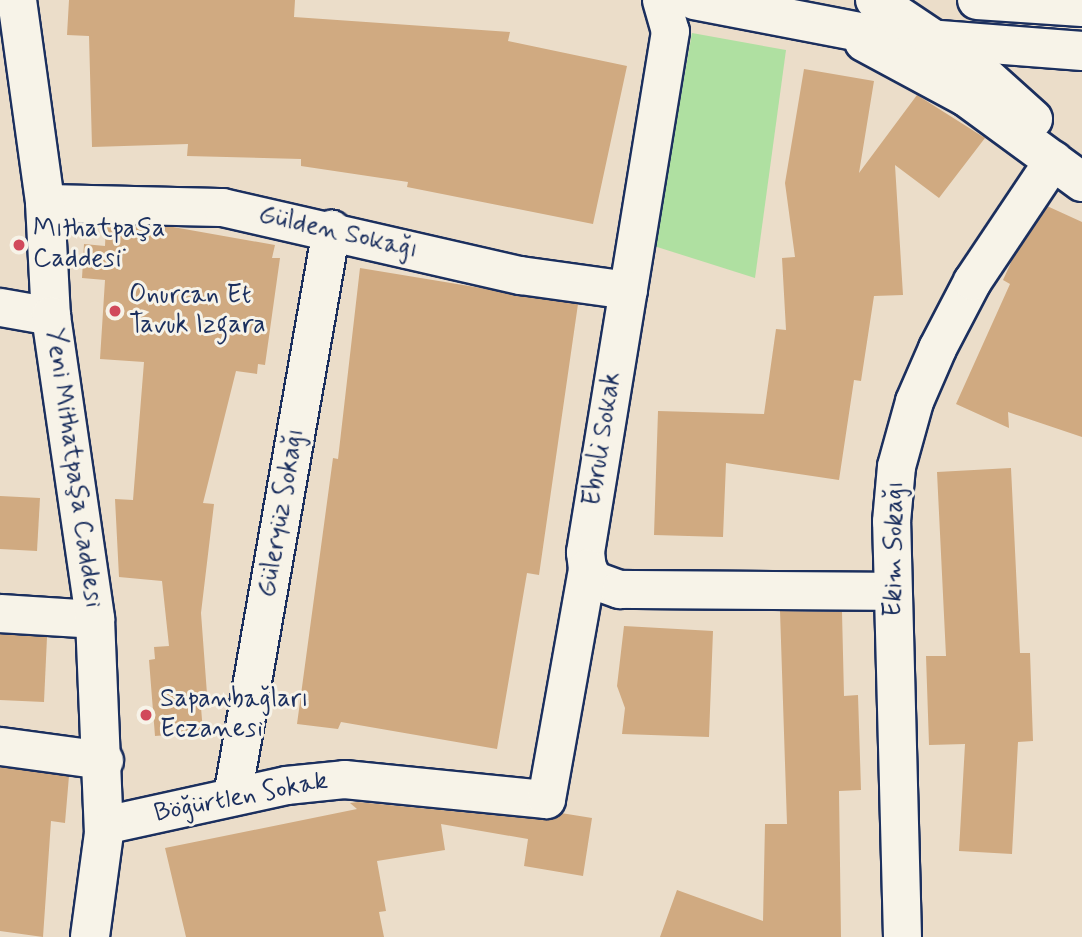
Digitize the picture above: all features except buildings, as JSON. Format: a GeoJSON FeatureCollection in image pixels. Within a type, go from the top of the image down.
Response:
{"type":"FeatureCollection","features":[{"type":"Feature","properties":{"kind":"street","name":"Yeni Mithatpaşa Caddesi"},"geometry":{"type":"LineString","coordinates":[[16,0],[45,203],[51,316],[94,619],[104,760],[104,825],[90,937]]}},
{"type":"Feature","properties":{"kind":"street","name":"Ebruli Sokak"},"geometry":{"type":"LineString","coordinates":[[546,799],[587,568],[585,552],[670,31],[661,0]]}},
{"type":"Feature","properties":{"kind":"street"},"geometry":{"type":"LineString","coordinates":[[694,0],[840,30],[933,41],[1082,51]]}},
{"type":"Feature","properties":{"kind":"street"},"geometry":{"type":"LineString","coordinates":[[875,0],[1008,96],[1072,173]]}},
{"type":"Feature","properties":{"kind":"street"},"geometry":{"type":"LineString","coordinates":[[977,0],[1082,7]]}},
{"type":"Feature","properties":{"kind":"street"},"geometry":{"type":"LineString","coordinates":[[840,30],[940,81],[1072,173]]}},
{"type":"Feature","properties":{"kind":"street","name":"Ekim Sokağı"},"geometry":{"type":"LineString","coordinates":[[902,937],[892,591],[896,466],[914,401],[972,281],[1072,173]]}},
{"type":"Feature","properties":{"kind":"street","name":"Gülden Sokağı"},"geometry":{"type":"LineString","coordinates":[[45,203],[222,207],[331,229],[485,268],[628,289]]}},
{"type":"Feature","properties":{"kind":"street","name":"Güleryüz Sokağı"},"geometry":{"type":"LineString","coordinates":[[232,796],[331,229]]}},
{"type":"Feature","properties":{"kind":"street"},"geometry":{"type":"LineString","coordinates":[[0,307],[51,316]]}},
{"type":"Feature","properties":{"kind":"street"},"geometry":{"type":"LineString","coordinates":[[587,568],[594,580],[620,590],[892,591]]}},
{"type":"Feature","properties":{"kind":"street"},"geometry":{"type":"LineString","coordinates":[[0,613],[94,619]]}},
{"type":"Feature","properties":{"kind":"street"},"geometry":{"type":"LineString","coordinates":[[0,746],[104,760]]}},
{"type":"Feature","properties":{"kind":"street","name":"Böğürtlen Sokak"},"geometry":{"type":"LineString","coordinates":[[104,825],[232,796],[344,779],[546,799]]}},
{"type":"Feature","properties":{"kind":"green space"},"geometry":{"type":"Polygon","coordinates":[[[692,33],[786,50],[755,278],[654,246],[692,33]]]}},
{"type":"Feature","properties":{"kind":"place","name":"Mi̇thatpaşa Caddesi̇"},"geometry":{"type":"Point","coordinates":[19,245]}},
{"type":"Feature","properties":{"kind":"place","name":"Onurcan Et Tavuk Izgara"},"geometry":{"type":"Point","coordinates":[115,311]}},
{"type":"Feature","properties":{"kind":"place","name":"Sapanbağları Eczanesi"},"geometry":{"type":"Point","coordinates":[146,715]}}]}
